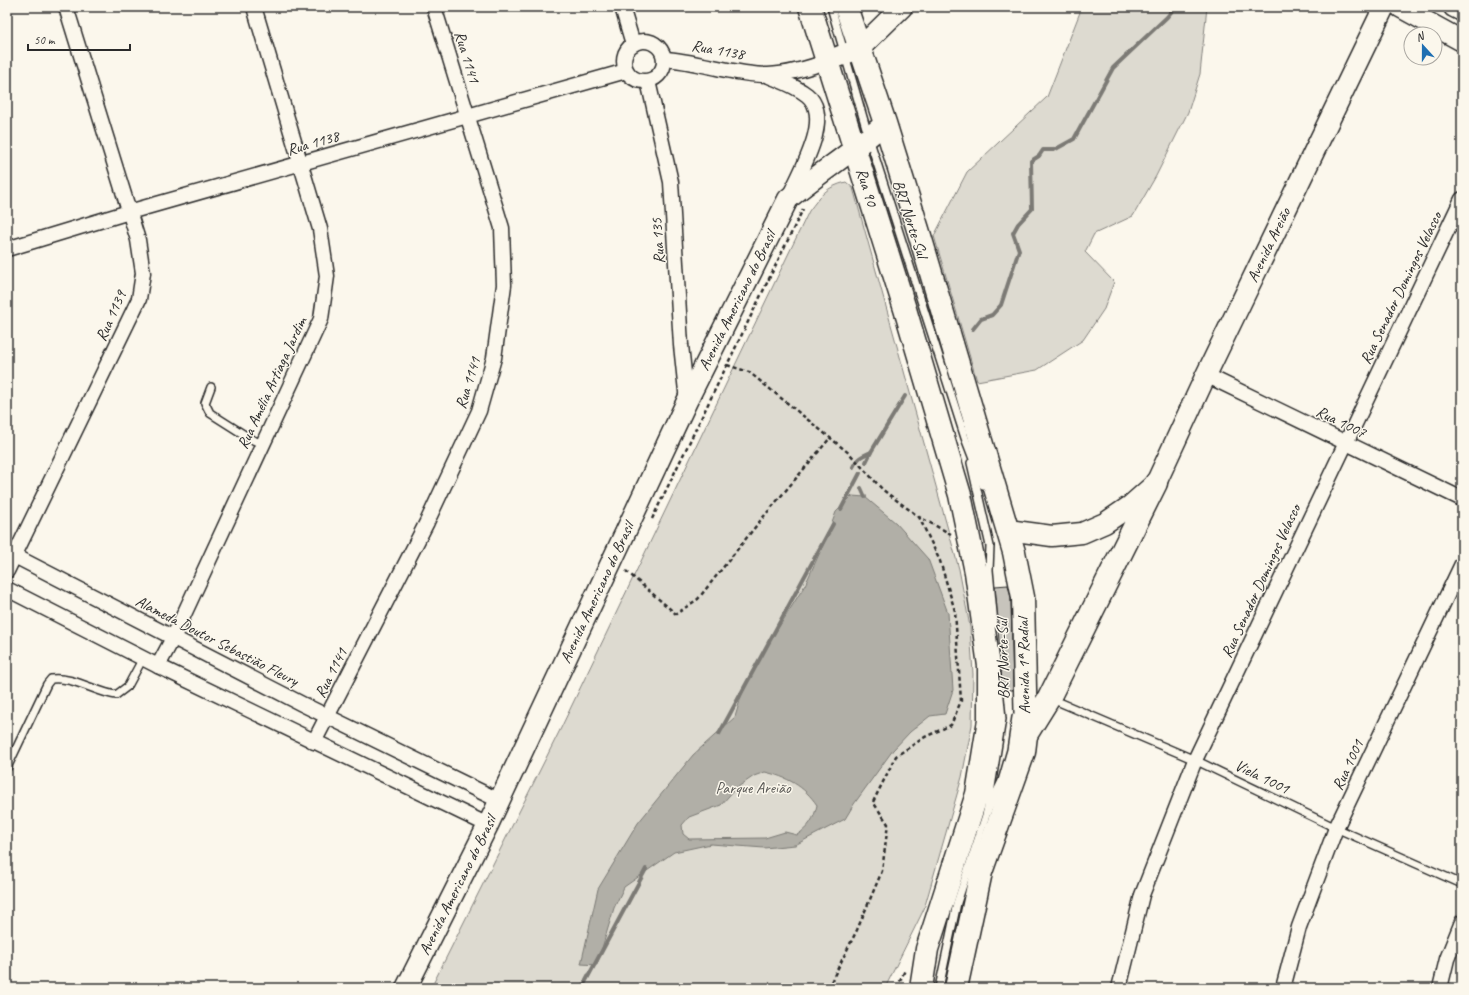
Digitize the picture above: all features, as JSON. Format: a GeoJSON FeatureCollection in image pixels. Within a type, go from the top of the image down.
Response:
{"type":"FeatureCollection","features":[{"type":"Feature","properties":{"kind":"main road","name":"Rua 90"},"geometry":{"type":"LineString","coordinates":[[810,7],[844,55],[885,123],[952,343]]}},
{"type":"Feature","properties":{"kind":"main road","name":"Rua 90"},"geometry":{"type":"LineString","coordinates":[[846,7],[844,55],[862,143],[923,368],[960,495],[976,572],[989,666],[989,720],[977,794],[928,949]]}},
{"type":"Feature","properties":{"kind":"main road","name":"Avenida 1ª Radial"},"geometry":{"type":"LineString","coordinates":[[952,343],[1018,567],[1023,597],[1026,735],[1024,752],[981,872],[956,988]]}},
{"type":"Feature","properties":{"kind":"main road"},"geometry":{"type":"LineString","coordinates":[[1026,735],[1049,698],[1156,483]]}},
{"type":"Feature","properties":{"kind":"main road"},"geometry":{"type":"LineString","coordinates":[[921,988],[928,949]]}},
{"type":"Feature","properties":{"kind":"street","name":"Rua 1139"},"geometry":{"type":"LineString","coordinates":[[7,571],[11,553],[139,299],[143,273],[138,240],[66,7]]}},
{"type":"Feature","properties":{"kind":"street","name":"Rua Amélia Artiaga Jardim"},"geometry":{"type":"LineString","coordinates":[[158,666],[173,638],[321,319],[327,276],[320,229],[302,164],[254,7]]}},
{"type":"Feature","properties":{"kind":"street","name":"Rua 1141"},"geometry":{"type":"LineString","coordinates":[[314,742],[427,522],[479,411],[494,358],[504,285],[502,228],[434,7]]}},
{"type":"Feature","properties":{"kind":"street"},"geometry":{"type":"LineString","coordinates":[[622,7],[633,44]]}},
{"type":"Feature","properties":{"kind":"street"},"geometry":{"type":"LineString","coordinates":[[844,55],[902,7]]}},
{"type":"Feature","properties":{"kind":"street","name":"Avenida Areião"},"geometry":{"type":"LineString","coordinates":[[1156,483],[1206,375],[1384,7]]}},
{"type":"Feature","properties":{"kind":"street"},"geometry":{"type":"LineString","coordinates":[[1400,7],[1462,41]]}},
{"type":"Feature","properties":{"kind":"street"},"geometry":{"type":"LineString","coordinates":[[1454,7],[1462,11]]}},
{"type":"Feature","properties":{"kind":"street"},"geometry":{"type":"LineString","coordinates":[[642,41],[651,42],[662,52],[664,59],[663,67],[660,73],[648,81],[642,81],[631,76],[626,71],[624,57],[633,44],[642,41]]}},
{"type":"Feature","properties":{"kind":"street","name":"Rua 1138"},"geometry":{"type":"LineString","coordinates":[[664,59],[767,75],[788,73],[844,55]]}},
{"type":"Feature","properties":{"kind":"street","name":"Rua 1138"},"geometry":{"type":"LineString","coordinates":[[8,248],[129,212],[626,71]]}},
{"type":"Feature","properties":{"kind":"street","name":"Rua 1138"},"geometry":{"type":"LineString","coordinates":[[767,75],[808,95]]}},
{"type":"Feature","properties":{"kind":"street","name":"Rua 135"},"geometry":{"type":"LineString","coordinates":[[648,81],[671,182],[681,345],[687,401]]}},
{"type":"Feature","properties":{"kind":"street","name":"Avenida Americano do Brasil"},"geometry":{"type":"LineString","coordinates":[[406,988],[488,825],[498,800],[687,401],[788,199],[816,132],[818,119],[815,106],[808,95]]}},
{"type":"Feature","properties":{"kind":"street","name":"Avenida Americano do Brasil"},"geometry":{"type":"LineString","coordinates":[[788,199],[816,176],[862,143],[885,123]]}},
{"type":"Feature","properties":{"kind":"street","name":"Rua Senador Domingos Velasco"},"geometry":{"type":"LineString","coordinates":[[1120,988],[1142,895],[1195,760],[1462,199]]}},
{"type":"Feature","properties":{"kind":"street","name":"Rua 1007"},"geometry":{"type":"LineString","coordinates":[[1206,375],[1462,499]]}},
{"type":"Feature","properties":{"kind":"street"},"geometry":{"type":"LineString","coordinates":[[1008,530],[1052,536],[1082,533],[1106,523],[1130,506],[1156,483]]}},
{"type":"Feature","properties":{"kind":"street","name":"Alameda Doutor Sebastião Fleury"},"geometry":{"type":"LineString","coordinates":[[11,553],[173,638],[498,800]]}},
{"type":"Feature","properties":{"kind":"street","name":"Rua 1001"},"geometry":{"type":"LineString","coordinates":[[1283,988],[1299,927],[1336,828],[1462,564]]}},
{"type":"Feature","properties":{"kind":"street"},"geometry":{"type":"LineString","coordinates":[[7,589],[158,666],[488,825]]}},
{"type":"Feature","properties":{"kind":"street"},"geometry":{"type":"LineString","coordinates":[[1440,988],[1447,959],[1462,922]]}},
{"type":"Feature","properties":{"kind":"street"},"geometry":{"type":"LineString","coordinates":[[910,988],[928,949]]}},
{"type":"Feature","properties":{"kind":"lane"},"geometry":{"type":"LineString","coordinates":[[831,7],[844,55]]}},
{"type":"Feature","properties":{"kind":"lane","name":"BRT Norte-Sul"},"geometry":{"type":"LineString","coordinates":[[862,143],[965,438],[985,490]]}},
{"type":"Feature","properties":{"kind":"lane"},"geometry":{"type":"LineString","coordinates":[[211,387],[205,403],[210,413],[251,439],[262,444]]}},
{"type":"Feature","properties":{"kind":"lane","name":"BRT Norte-Sul"},"geometry":{"type":"LineString","coordinates":[[965,438],[990,546],[989,570],[994,631]]}},
{"type":"Feature","properties":{"kind":"lane","name":"BRT Norte-Sul"},"geometry":{"type":"LineString","coordinates":[[986,812],[1002,781],[1011,750],[1020,692],[1014,582],[1002,534],[994,512]]}},
{"type":"Feature","properties":{"kind":"lane"},"geometry":{"type":"LineString","coordinates":[[7,768],[47,684],[52,679],[60,678],[108,694],[116,695],[128,686],[143,658]]}},
{"type":"Feature","properties":{"kind":"lane","name":"BRT Norte-Sul"},"geometry":{"type":"LineString","coordinates":[[939,988],[957,903],[986,812],[1002,718],[999,682]]}},
{"type":"Feature","properties":{"kind":"lane","name":"Viela 1001"},"geometry":{"type":"LineString","coordinates":[[1049,698],[1195,760],[1336,828],[1462,884]]}},
{"type":"Feature","properties":{"kind":"path"},"geometry":{"type":"LineString","coordinates":[[727,365],[749,372],[850,454],[883,490],[919,517],[956,536],[953,529]]}},
{"type":"Feature","properties":{"kind":"path"},"geometry":{"type":"LineString","coordinates":[[626,571],[676,614],[698,599],[760,521],[830,438]]}},
{"type":"Feature","properties":{"kind":"path"},"geometry":{"type":"LineString","coordinates":[[828,988],[857,930],[882,871],[888,824],[880,814],[874,802],[896,756],[925,737],[951,725],[961,701],[955,611],[940,561],[919,517]]}},
{"type":"Feature","properties":{"kind":"path"},"geometry":{"type":"LineString","coordinates":[[897,988],[906,967]]}},
{"type":"Feature","properties":{"kind":"green space"},"geometry":{"type":"Polygon","coordinates":[[[1082,7],[1207,7],[1200,74],[1188,112],[1156,176],[1133,216],[1094,234],[1085,252],[1114,282],[1104,309],[1083,340],[1037,370],[977,381],[934,236],[967,172],[1047,97],[1082,7]]]}},
{"type":"Feature","properties":{"kind":"green space","name":"Parque Areião"},"geometry":{"type":"Polygon","coordinates":[[[846,182],[853,188],[959,569],[970,627],[973,674],[972,725],[962,777],[924,909],[885,988],[431,988],[561,728],[809,211],[824,192],[833,186],[846,182]]]}},
{"type":"Feature","properties":{"kind":"shaded area"},"geometry":{"type":"Polygon","coordinates":[[[852,496],[865,497],[896,523],[928,559],[948,613],[953,690],[945,714],[930,716],[910,732],[893,750],[845,819],[795,845],[764,848],[711,844],[674,852],[624,887],[614,908],[597,965],[581,964],[598,889],[638,823],[693,755],[735,717],[741,697],[756,664],[805,585],[826,539],[836,512],[852,496]],[[765,772],[754,776],[735,789],[721,805],[689,817],[682,825],[683,834],[689,839],[765,838],[785,832],[797,835],[805,829],[814,814],[817,805],[812,798],[794,783],[765,772]]]}},
{"type":"Feature","properties":{"kind":"building"},"geometry":{"type":"Polygon","coordinates":[[[1008,585],[1011,598],[1013,690],[1006,690],[1002,683],[995,586],[1008,585]]]}},
{"type":"Feature","properties":{"kind":"waterway"},"geometry":{"type":"LineString","coordinates":[[973,329],[981,319],[992,315],[1001,305],[1019,250],[1013,233],[1018,224],[1032,209],[1031,161],[1039,156],[1043,150],[1054,150],[1074,139],[1113,68],[1167,17],[1175,7]]}},
{"type":"Feature","properties":{"kind":"waterway"},"geometry":{"type":"LineString","coordinates":[[853,467],[860,457],[871,452],[905,396]]}},
{"type":"Feature","properties":{"kind":"waterway"},"geometry":{"type":"LineString","coordinates":[[866,462],[871,452]]}},
{"type":"Feature","properties":{"kind":"waterway"},"geometry":{"type":"LineString","coordinates":[[841,509],[860,473]]}},
{"type":"Feature","properties":{"kind":"waterway"},"geometry":{"type":"LineString","coordinates":[[861,488],[865,497]]}},
{"type":"Feature","properties":{"kind":"waterway"},"geometry":{"type":"LineString","coordinates":[[719,734],[833,524]]}},
{"type":"Feature","properties":{"kind":"waterway"},"geometry":{"type":"LineString","coordinates":[[582,988],[646,869]]}}]}
